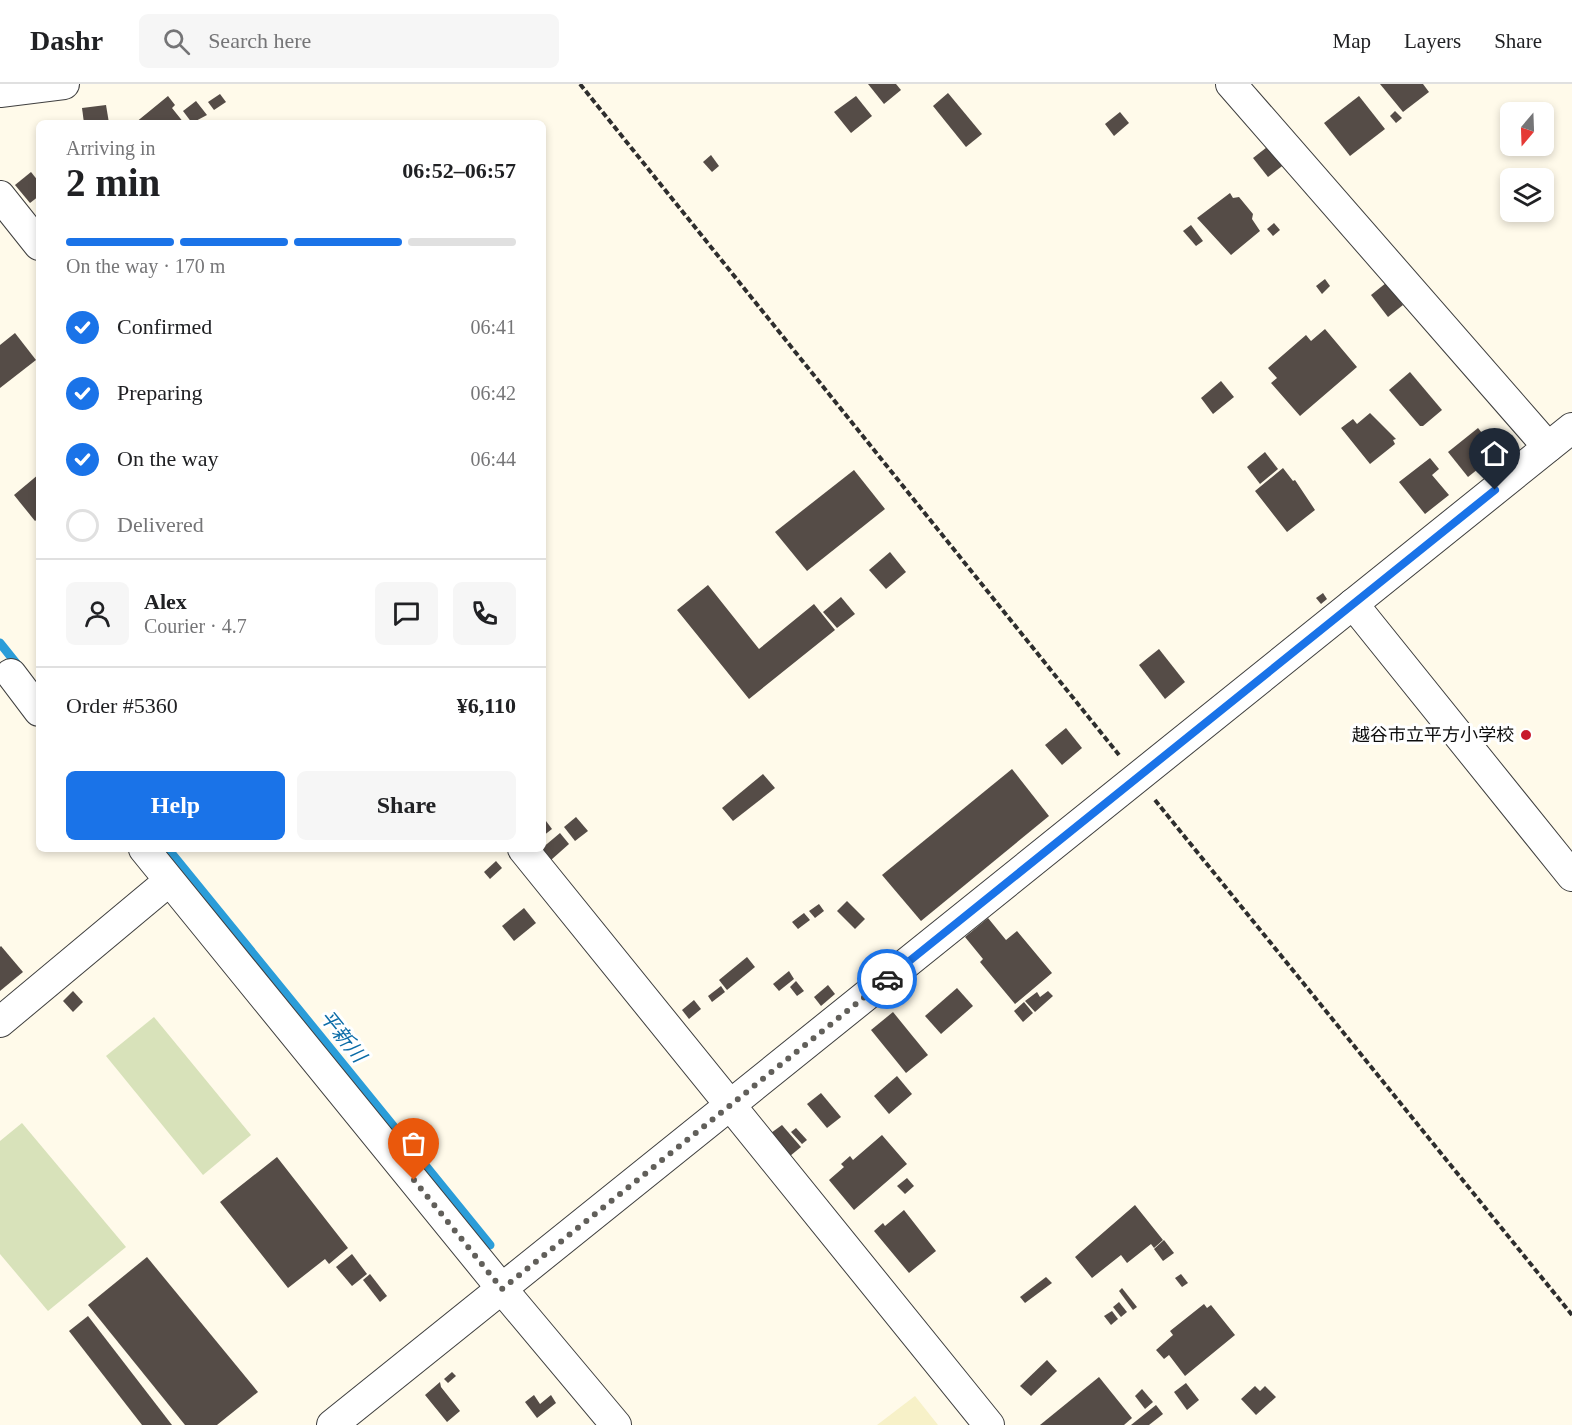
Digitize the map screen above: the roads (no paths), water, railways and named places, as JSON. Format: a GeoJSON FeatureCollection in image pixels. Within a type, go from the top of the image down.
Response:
{"type":"FeatureCollection","features":[{"type":"Feature","properties":{"kind":"street"},"geometry":{"type":"LineString","coordinates":[[0,92],[64,84]]}},
{"type":"Feature","properties":{"kind":"street"},"geometry":{"type":"LineString","coordinates":[[1231,84],[1548,447]]}},
{"type":"Feature","properties":{"kind":"street"},"geometry":{"type":"LineString","coordinates":[[0,196],[36,241]]}},
{"type":"Feature","properties":{"kind":"street"},"geometry":{"type":"LineString","coordinates":[[332,1425],[1572,428]]}},
{"type":"Feature","properties":{"kind":"street"},"geometry":{"type":"LineString","coordinates":[[1353,604],[1572,876]]}},
{"type":"Feature","properties":{"kind":"street"},"geometry":{"type":"LineString","coordinates":[[11,674],[36,707]]}},
{"type":"Feature","properties":{"kind":"street"},"geometry":{"type":"LineString","coordinates":[[146,852],[169,881],[214,950],[303,1058],[616,1425]]}},
{"type":"Feature","properties":{"kind":"street"},"geometry":{"type":"LineString","coordinates":[[525,852],[989,1425]]}},
{"type":"Feature","properties":{"kind":"street"},"geometry":{"type":"LineString","coordinates":[[0,1022],[169,881]]}},
{"type":"Feature","properties":{"kind":"waterway","name":"平新川"},"geometry":{"type":"LineString","coordinates":[[0,643],[20,668]]}},
{"type":"Feature","properties":{"kind":"waterway","name":"平新川"},"geometry":{"type":"LineString","coordinates":[[170,852],[490,1245]]}},
{"type":"Feature","properties":{"kind":"place","name":"越谷市立平方小学校"},"geometry":{"type":"Point","coordinates":[1526,735]}}]}
